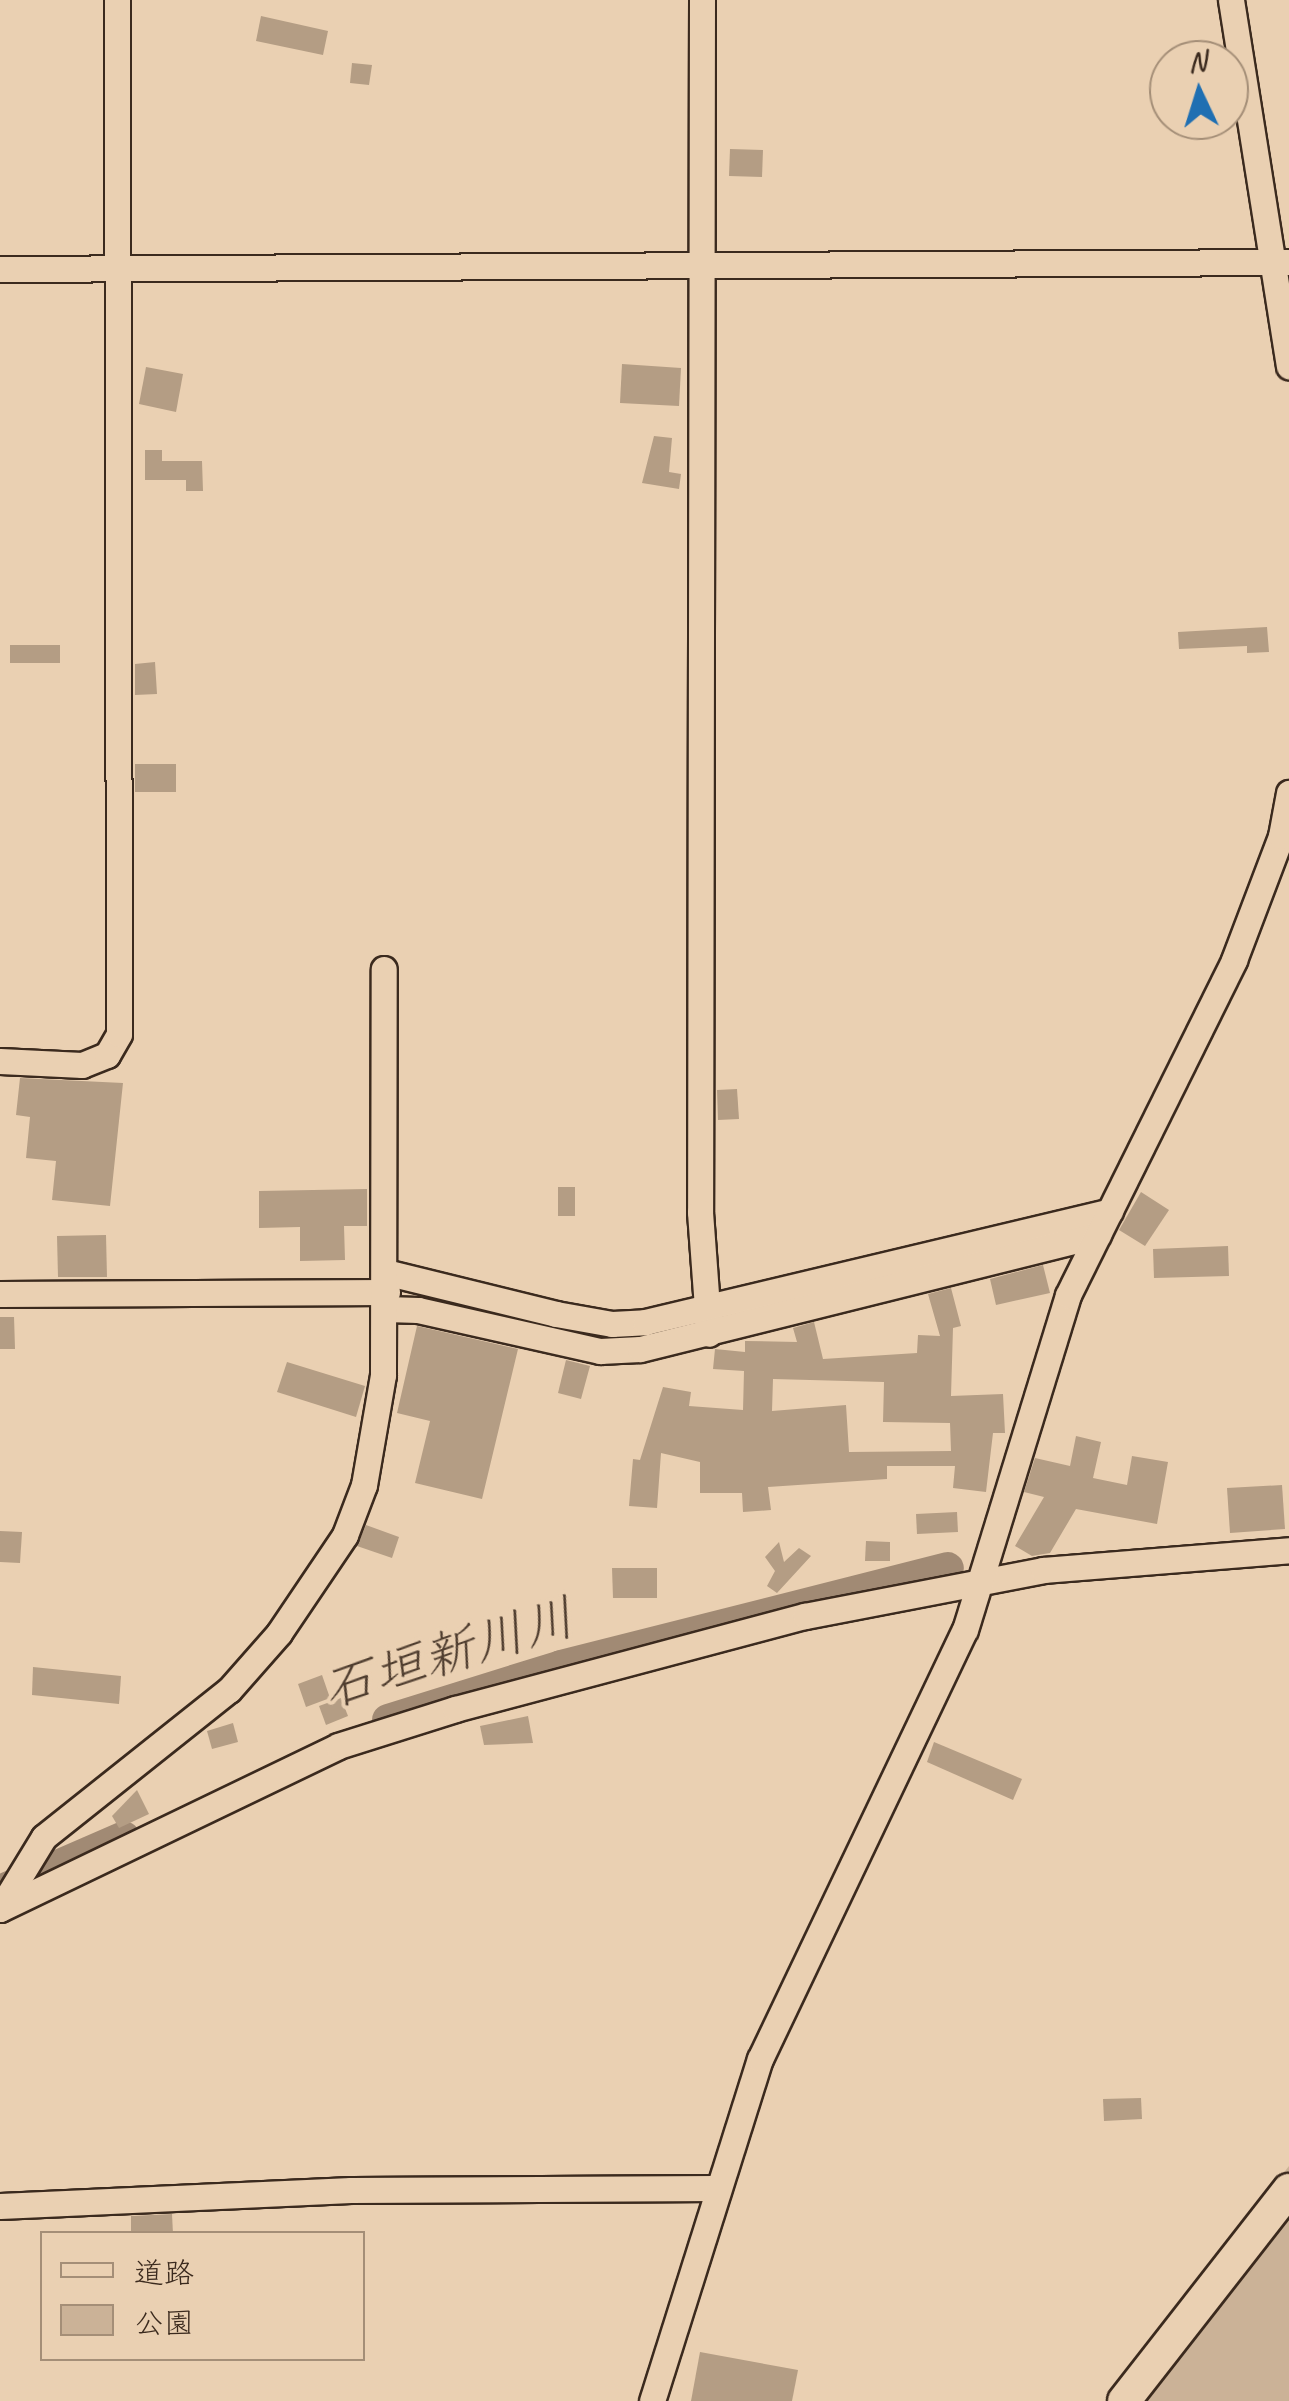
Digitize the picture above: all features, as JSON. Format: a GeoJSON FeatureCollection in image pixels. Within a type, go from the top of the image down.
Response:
{"type":"FeatureCollection","features":[{"type":"Feature","properties":{"kind":"main road"},"geometry":{"type":"LineString","coordinates":[[1124,2401],[1289,2190]]}},
{"type":"Feature","properties":{"kind":"street"},"geometry":{"type":"LineString","coordinates":[[0,1060],[82,1065],[106,1055],[119,1034],[118,0]]}},
{"type":"Feature","properties":{"kind":"street"},"geometry":{"type":"LineString","coordinates":[[702,0],[705,1308],[709,1334]]}},
{"type":"Feature","properties":{"kind":"street"},"geometry":{"type":"LineString","coordinates":[[1230,0],[1281,262],[1289,366]]}},
{"type":"Feature","properties":{"kind":"street"},"geometry":{"type":"LineString","coordinates":[[0,270],[1281,262]]}},
{"type":"Feature","properties":{"kind":"street"},"geometry":{"type":"LineString","coordinates":[[652,2401],[715,2188],[760,2059],[982,1582],[1068,1296],[1234,960],[1280,836],[1289,793]]}},
{"type":"Feature","properties":{"kind":"street"},"geometry":{"type":"LineString","coordinates":[[0,1909],[44,1837],[219,1700],[315,1584],[364,1484],[386,1291],[384,969]]}},
{"type":"Feature","properties":{"kind":"street"},"geometry":{"type":"LineString","coordinates":[[0,1294],[386,1291],[612,1324],[705,1308],[1110,1211]]}},
{"type":"Feature","properties":{"kind":"street"},"geometry":{"type":"LineString","coordinates":[[386,1291],[418,1310],[600,1351],[709,1334],[1098,1235]]}},
{"type":"Feature","properties":{"kind":"street"},"geometry":{"type":"LineString","coordinates":[[0,1909],[338,1746],[805,1616],[1043,1570],[1289,1550]]}},
{"type":"Feature","properties":{"kind":"street"},"geometry":{"type":"LineString","coordinates":[[0,2206],[351,2190],[715,2188]]}},
{"type":"Feature","properties":{"kind":"green space"},"geometry":{"type":"Polygon","coordinates":[[[1289,2166],[1289,2401],[1109,2401],[1289,2166]]]}},
{"type":"Feature","properties":{"kind":"building"},"geometry":{"type":"Polygon","coordinates":[[[261,16],[328,31],[323,55],[256,41],[261,16]]]}},
{"type":"Feature","properties":{"kind":"building"},"geometry":{"type":"Polygon","coordinates":[[[352,63],[372,65],[369,85],[350,83],[352,63]]]}},
{"type":"Feature","properties":{"kind":"building"},"geometry":{"type":"Polygon","coordinates":[[[730,149],[763,150],[762,177],[729,176],[730,149]]]}},
{"type":"Feature","properties":{"kind":"building"},"geometry":{"type":"Polygon","coordinates":[[[622,364],[681,368],[679,406],[620,403],[622,364]]]}},
{"type":"Feature","properties":{"kind":"building"},"geometry":{"type":"Polygon","coordinates":[[[146,367],[183,374],[176,412],[139,404],[146,367]]]}},
{"type":"Feature","properties":{"kind":"building"},"geometry":{"type":"Polygon","coordinates":[[[654,436],[672,438],[669,472],[681,474],[679,489],[642,483],[654,436]]]}},
{"type":"Feature","properties":{"kind":"building"},"geometry":{"type":"Polygon","coordinates":[[[145,450],[162,450],[162,461],[202,461],[203,491],[186,491],[186,480],[145,480],[145,450]]]}},
{"type":"Feature","properties":{"kind":"building"},"geometry":{"type":"Polygon","coordinates":[[[1267,627],[1269,652],[1247,653],[1247,646],[1179,649],[1178,632],[1267,627]]]}},
{"type":"Feature","properties":{"kind":"building"},"geometry":{"type":"Polygon","coordinates":[[[10,645],[60,645],[60,663],[10,663],[10,645]]]}},
{"type":"Feature","properties":{"kind":"building"},"geometry":{"type":"Polygon","coordinates":[[[155,662],[157,694],[135,695],[135,664],[155,662]]]}},
{"type":"Feature","properties":{"kind":"building"},"geometry":{"type":"Polygon","coordinates":[[[135,764],[176,764],[176,792],[135,792],[135,764]]]}},
{"type":"Feature","properties":{"kind":"building"},"geometry":{"type":"Polygon","coordinates":[[[20,1078],[123,1083],[110,1206],[52,1200],[56,1161],[26,1158],[30,1117],[16,1115],[20,1078]]]}},
{"type":"Feature","properties":{"kind":"building"},"geometry":{"type":"Polygon","coordinates":[[[737,1089],[739,1119],[718,1120],[717,1090],[737,1089]]]}},
{"type":"Feature","properties":{"kind":"building"},"geometry":{"type":"Polygon","coordinates":[[[558,1187],[575,1187],[575,1216],[558,1216],[558,1187]]]}},
{"type":"Feature","properties":{"kind":"building"},"geometry":{"type":"Polygon","coordinates":[[[367,1189],[367,1226],[344,1226],[345,1260],[300,1261],[300,1227],[259,1228],[259,1191],[367,1189]]]}},
{"type":"Feature","properties":{"kind":"building"},"geometry":{"type":"Polygon","coordinates":[[[1141,1192],[1169,1210],[1145,1246],[1119,1230],[1141,1192]]]}},
{"type":"Feature","properties":{"kind":"building"},"geometry":{"type":"Polygon","coordinates":[[[106,1235],[107,1277],[58,1277],[57,1236],[106,1235]]]}},
{"type":"Feature","properties":{"kind":"building"},"geometry":{"type":"Polygon","coordinates":[[[1228,1246],[1229,1276],[1154,1278],[1153,1249],[1228,1246]]]}},
{"type":"Feature","properties":{"kind":"building"},"geometry":{"type":"Polygon","coordinates":[[[1043,1265],[1050,1293],[996,1305],[990,1279],[1043,1265]]]}},
{"type":"Feature","properties":{"kind":"building"},"geometry":{"type":"Polygon","coordinates":[[[951,1288],[961,1326],[953,1328],[951,1396],[1003,1394],[1005,1433],[993,1433],[986,1492],[953,1488],[955,1466],[887,1466],[887,1479],[768,1487],[771,1510],[743,1512],[742,1493],[700,1493],[700,1462],[661,1453],[657,1508],[629,1506],[633,1459],[640,1460],[663,1387],[691,1392],[689,1406],[743,1410],[744,1371],[713,1369],[715,1349],[745,1352],[745,1341],[797,1342],[793,1328],[814,1322],[823,1359],[917,1353],[918,1335],[940,1336],[928,1294],[951,1288]],[[773,1379],[772,1411],[846,1405],[849,1452],[951,1451],[950,1423],[883,1422],[884,1382],[773,1379]]]}},
{"type":"Feature","properties":{"kind":"building"},"geometry":{"type":"Polygon","coordinates":[[[0,1317],[14,1317],[15,1349],[0,1349],[0,1317]]]}},
{"type":"Feature","properties":{"kind":"building"},"geometry":{"type":"Polygon","coordinates":[[[417,1326],[518,1349],[482,1499],[415,1483],[430,1421],[397,1413],[417,1326]]]}},
{"type":"Feature","properties":{"kind":"building"},"geometry":{"type":"Polygon","coordinates":[[[566,1360],[590,1366],[581,1399],[558,1393],[566,1360]]]}},
{"type":"Feature","properties":{"kind":"building"},"geometry":{"type":"Polygon","coordinates":[[[287,1362],[365,1386],[356,1417],[277,1392],[287,1362]]]}},
{"type":"Feature","properties":{"kind":"building"},"geometry":{"type":"Polygon","coordinates":[[[1076,1436],[1101,1442],[1093,1478],[1127,1485],[1132,1456],[1168,1462],[1157,1524],[1076,1509],[1050,1553],[1032,1556],[1015,1546],[1044,1497],[1024,1492],[1035,1458],[1070,1466],[1076,1436]]]}},
{"type":"Feature","properties":{"kind":"building"},"geometry":{"type":"Polygon","coordinates":[[[1282,1485],[1285,1529],[1230,1533],[1227,1488],[1282,1485]]]}},
{"type":"Feature","properties":{"kind":"building"},"geometry":{"type":"Polygon","coordinates":[[[957,1512],[958,1532],[917,1534],[916,1514],[957,1512]]]}},
{"type":"Feature","properties":{"kind":"building"},"geometry":{"type":"Polygon","coordinates":[[[366,1525],[399,1537],[392,1558],[357,1546],[366,1525]]]}},
{"type":"Feature","properties":{"kind":"building"},"geometry":{"type":"Polygon","coordinates":[[[0,1531],[22,1532],[20,1563],[0,1562],[0,1531]]]}},
{"type":"Feature","properties":{"kind":"building"},"geometry":{"type":"Polygon","coordinates":[[[866,1541],[890,1542],[890,1561],[865,1561],[866,1541]]]}},
{"type":"Feature","properties":{"kind":"building"},"geometry":{"type":"Polygon","coordinates":[[[779,1542],[784,1562],[799,1548],[811,1556],[777,1593],[767,1586],[775,1571],[765,1557],[779,1542]]]}},
{"type":"Feature","properties":{"kind":"building"},"geometry":{"type":"Polygon","coordinates":[[[612,1568],[657,1568],[657,1598],[613,1598],[612,1568]]]}},
{"type":"Feature","properties":{"kind":"building"},"geometry":{"type":"Polygon","coordinates":[[[33,1667],[121,1676],[119,1704],[32,1695],[33,1667]]]}},
{"type":"Feature","properties":{"kind":"building"},"geometry":{"type":"Polygon","coordinates":[[[322,1675],[330,1698],[306,1707],[298,1684],[322,1675]]]}},
{"type":"Feature","properties":{"kind":"building"},"geometry":{"type":"Polygon","coordinates":[[[341,1698],[348,1716],[326,1725],[319,1706],[341,1698]]]}},
{"type":"Feature","properties":{"kind":"building"},"geometry":{"type":"Polygon","coordinates":[[[528,1716],[533,1743],[484,1745],[480,1726],[528,1716]]]}},
{"type":"Feature","properties":{"kind":"building"},"geometry":{"type":"Polygon","coordinates":[[[233,1723],[238,1742],[212,1749],[207,1731],[233,1723]]]}},
{"type":"Feature","properties":{"kind":"building"},"geometry":{"type":"Polygon","coordinates":[[[934,1742],[1022,1779],[1013,1800],[927,1762],[934,1742]]]}},
{"type":"Feature","properties":{"kind":"building"},"geometry":{"type":"Polygon","coordinates":[[[137,1790],[149,1814],[119,1828],[112,1816],[137,1790]]]}},
{"type":"Feature","properties":{"kind":"building"},"geometry":{"type":"Polygon","coordinates":[[[1141,2098],[1142,2119],[1104,2121],[1103,2099],[1141,2098]]]}},
{"type":"Feature","properties":{"kind":"building"},"geometry":{"type":"Polygon","coordinates":[[[172,2214],[173,2231],[131,2231],[131,2216],[172,2214]]]}},
{"type":"Feature","properties":{"kind":"building"},"geometry":{"type":"Polygon","coordinates":[[[700,2352],[798,2370],[792,2401],[691,2401],[700,2352]]]}},
{"type":"Feature","properties":{"kind":"waterway","name":"石垣新川川"},"geometry":{"type":"LineString","coordinates":[[388,1720],[561,1666],[948,1568]]}},
{"type":"Feature","properties":{"kind":"waterway","name":"石垣新川川"},"geometry":{"type":"LineString","coordinates":[[0,1891],[124,1837]]}}]}
